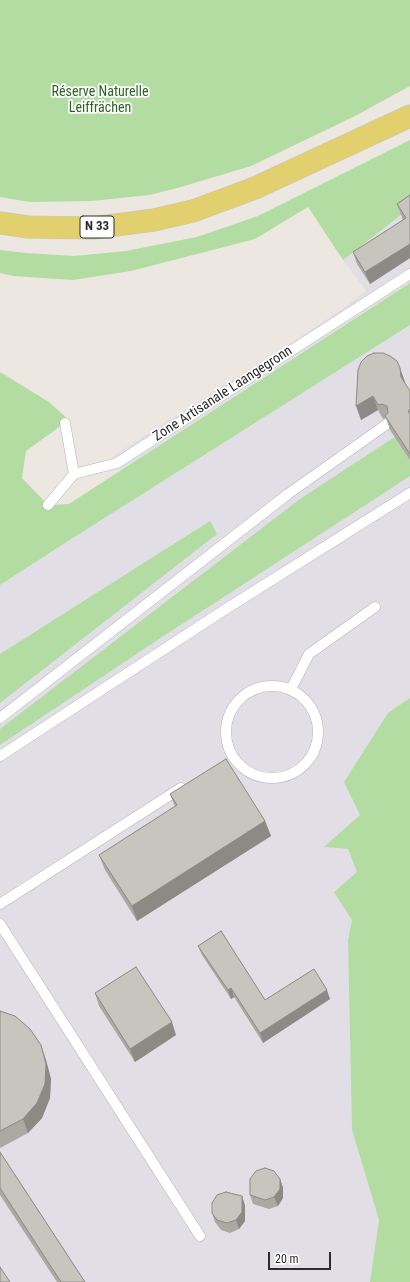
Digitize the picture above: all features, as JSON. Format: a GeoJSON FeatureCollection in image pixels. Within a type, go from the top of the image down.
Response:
{"type":"FeatureCollection","features":[{"type":"Feature","properties":{"kind":"main road","name":"N 33"},"geometry":{"type":"LineString","coordinates":[[369,136],[410,111]]}},
{"type":"Feature","properties":{"kind":"main road","name":"N 33"},"geometry":{"type":"LineString","coordinates":[[0,223],[28,227],[93,228],[154,220],[193,211],[255,188],[410,116]]}},
{"type":"Feature","properties":{"kind":"lane","name":"Zone Artisanale Laangegronn"},"geometry":{"type":"LineString","coordinates":[[74,474],[116,463],[410,274]]}},
{"type":"Feature","properties":{"kind":"lane"},"geometry":{"type":"LineString","coordinates":[[48,505],[74,474],[65,423]]}},
{"type":"Feature","properties":{"kind":"lane"},"geometry":{"type":"LineString","coordinates":[[0,718],[288,494],[386,424]]}},
{"type":"Feature","properties":{"kind":"lane"},"geometry":{"type":"LineString","coordinates":[[0,756],[222,612],[410,493]]}},
{"type":"Feature","properties":{"kind":"lane"},"geometry":{"type":"LineString","coordinates":[[291,689],[309,654],[375,607]]}},
{"type":"Feature","properties":{"kind":"lane"},"geometry":{"type":"LineString","coordinates":[[272,685],[291,689],[307,700],[317,718],[319,738],[312,757],[298,771],[279,778],[261,777],[244,770],[229,758],[226,738],[228,718],[237,701],[253,689],[272,685]]}},
{"type":"Feature","properties":{"kind":"lane"},"geometry":{"type":"LineString","coordinates":[[0,904],[192,781]]}},
{"type":"Feature","properties":{"kind":"lane"},"geometry":{"type":"LineString","coordinates":[[0,924],[200,1236]]}},
{"type":"Feature","properties":{"kind":"shaded area"},"geometry":{"type":"Polygon","coordinates":[[[410,208],[410,283],[121,470],[113,456],[291,343],[335,314],[366,291],[343,260],[410,208]]]}},
{"type":"Feature","properties":{"kind":"shaded area"},"geometry":{"type":"Polygon","coordinates":[[[410,325],[410,698],[388,713],[344,782],[360,815],[325,847],[348,849],[357,872],[334,892],[352,920],[348,940],[352,1130],[379,1220],[370,1282],[0,1282],[0,585],[410,325]]]}},
{"type":"Feature","properties":{"kind":"green space","name":"Réserve Naturelle Leiffrächen"},"geometry":{"type":"Polygon","coordinates":[[[0,0],[410,0],[410,86],[355,116],[251,166],[181,187],[149,195],[92,201],[30,202],[0,197],[0,0]]]}},
{"type":"Feature","properties":{"kind":"green space"},"geometry":{"type":"Polygon","coordinates":[[[410,140],[410,208],[343,260],[308,207],[255,239],[131,271],[73,280],[13,276],[0,273],[0,250],[74,256],[126,251],[197,237],[258,216],[410,140]]]}},
{"type":"Feature","properties":{"kind":"green space"},"geometry":{"type":"Polygon","coordinates":[[[410,283],[410,325],[0,585],[0,372],[49,402],[69,420],[26,451],[22,478],[48,505],[69,504],[410,283]]]}},
{"type":"Feature","properties":{"kind":"green space"},"geometry":{"type":"Polygon","coordinates":[[[410,427],[410,476],[159,639],[0,745],[0,729],[300,499],[410,427]]]}},
{"type":"Feature","properties":{"kind":"green space"},"geometry":{"type":"Polygon","coordinates":[[[210,521],[217,534],[0,703],[0,654],[210,521]]]}},
{"type":"Feature","properties":{"kind":"green space"},"geometry":{"type":"Polygon","coordinates":[[[410,698],[410,1282],[370,1282],[379,1220],[352,1130],[348,940],[352,920],[334,892],[357,872],[348,849],[324,847],[360,815],[344,782],[388,713],[410,698]]]}},
{"type":"Feature","properties":{"kind":"building"},"geometry":{"type":"Polygon","coordinates":[[[410,195],[410,244],[365,272],[353,252],[406,218],[397,204],[410,195]]]}},
{"type":"Feature","properties":{"kind":"building"},"geometry":{"type":"Polygon","coordinates":[[[374,353],[383,353],[397,361],[400,368],[401,377],[410,391],[410,409],[408,411],[410,414],[410,454],[385,416],[388,413],[387,406],[382,404],[378,405],[373,396],[356,406],[358,370],[361,362],[367,356],[374,353]]]}},
{"type":"Feature","properties":{"kind":"building"},"geometry":{"type":"Polygon","coordinates":[[[226,759],[265,821],[132,906],[99,855],[177,805],[170,794],[226,759]]]}},
{"type":"Feature","properties":{"kind":"building"},"geometry":{"type":"Polygon","coordinates":[[[221,931],[265,1000],[314,969],[327,990],[260,1033],[231,988],[228,990],[198,946],[221,931]]]}},
{"type":"Feature","properties":{"kind":"building"},"geometry":{"type":"Polygon","coordinates":[[[136,967],[172,1022],[130,1049],[95,993],[136,967]]]}},
{"type":"Feature","properties":{"kind":"building"},"geometry":{"type":"Polygon","coordinates":[[[0,1011],[15,1016],[30,1029],[41,1045],[46,1064],[45,1084],[37,1103],[23,1119],[0,1131],[0,1011]]]}},
{"type":"Feature","properties":{"kind":"building"},"geometry":{"type":"Polygon","coordinates":[[[0,1152],[85,1282],[61,1282],[0,1188],[0,1152]]]}},
{"type":"Feature","properties":{"kind":"building"},"geometry":{"type":"Polygon","coordinates":[[[265,1168],[274,1171],[280,1179],[280,1189],[274,1197],[265,1200],[250,1195],[250,1179],[256,1171],[265,1168]]]}},
{"type":"Feature","properties":{"kind":"building"},"geometry":{"type":"Polygon","coordinates":[[[226,1192],[242,1196],[242,1212],[236,1220],[227,1223],[217,1220],[212,1213],[212,1203],[217,1195],[226,1192]]]}},
{"type":"Feature","properties":{"kind":"building"},"geometry":{"type":"Polygon","coordinates":[[[0,1267],[10,1282],[0,1282],[0,1267]]]}}]}
